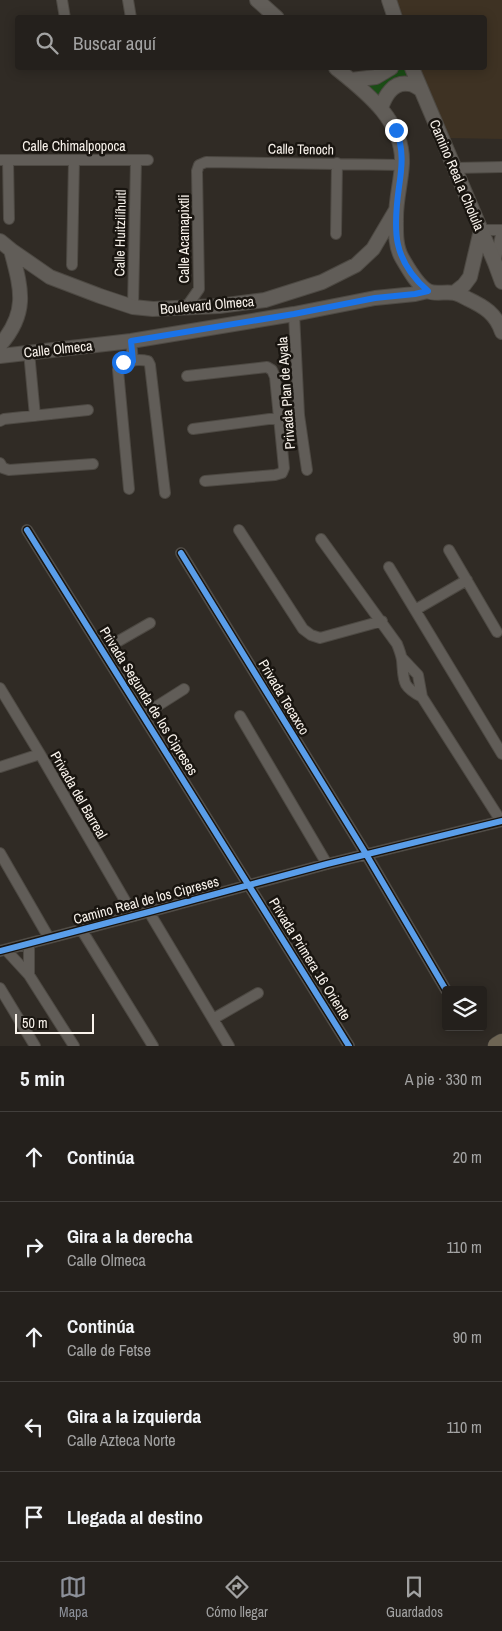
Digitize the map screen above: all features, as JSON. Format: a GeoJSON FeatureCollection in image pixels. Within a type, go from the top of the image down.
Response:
{"type":"FeatureCollection","features":[{"type":"Feature","properties":{"kind":"highway"},"geometry":{"type":"LineString","coordinates":[[497,1046],[502,1045]]}},
{"type":"Feature","properties":{"kind":"street"},"geometry":{"type":"LineString","coordinates":[[62,0],[64,15]]}},
{"type":"Feature","properties":{"kind":"street"},"geometry":{"type":"LineString","coordinates":[[128,0],[130,15]]}},
{"type":"Feature","properties":{"kind":"street"},"geometry":{"type":"LineString","coordinates":[[257,0],[274,15]]}},
{"type":"Feature","properties":{"kind":"street"},"geometry":{"type":"LineString","coordinates":[[389,0],[394,15]]}},
{"type":"Feature","properties":{"kind":"street"},"geometry":{"type":"LineString","coordinates":[[338,70],[381,108],[398,136],[402,153],[396,210],[398,250],[420,284],[428,291]]}},
{"type":"Feature","properties":{"kind":"street"},"geometry":{"type":"LineString","coordinates":[[351,80],[376,77],[388,70]]}},
{"type":"Feature","properties":{"kind":"street","name":"Camino Real a Cholula"},"geometry":{"type":"LineString","coordinates":[[413,70],[502,282]]}},
{"type":"Feature","properties":{"kind":"street"},"geometry":{"type":"LineString","coordinates":[[381,108],[386,94],[395,86],[408,83],[420,89]]}},
{"type":"Feature","properties":{"kind":"street"},"geometry":{"type":"LineString","coordinates":[[4,160],[9,219]]}},
{"type":"Feature","properties":{"kind":"street","name":"Calle Chimalpopoca"},"geometry":{"type":"LineString","coordinates":[[4,160],[148,160]]}},
{"type":"Feature","properties":{"kind":"street"},"geometry":{"type":"LineString","coordinates":[[72,266],[74,160]]}},
{"type":"Feature","properties":{"kind":"street","name":"Calle Huitzilíhuitl"},"geometry":{"type":"LineString","coordinates":[[133,307],[136,160]]}},
{"type":"Feature","properties":{"kind":"street","name":"Calle Tenoch"},"geometry":{"type":"LineString","coordinates":[[199,165],[206,162],[402,165]]}},
{"type":"Feature","properties":{"kind":"street"},"geometry":{"type":"LineString","coordinates":[[336,234],[337,163]]}},
{"type":"Feature","properties":{"kind":"street","name":"Calle Acamapixtli"},"geometry":{"type":"LineString","coordinates":[[185,308],[199,289],[197,171],[199,165]]}},
{"type":"Feature","properties":{"kind":"street"},"geometry":{"type":"LineString","coordinates":[[455,168],[502,167]]}},
{"type":"Feature","properties":{"kind":"street","name":"Boulevard Olmeca"},"geometry":{"type":"LineString","coordinates":[[5,246],[50,277],[133,307],[153,309],[219,306],[265,300],[322,282],[356,265],[373,249],[396,210]]}},
{"type":"Feature","properties":{"kind":"street"},"geometry":{"type":"LineString","coordinates":[[454,293],[470,277],[481,230],[502,230],[495,263]]}},
{"type":"Feature","properties":{"kind":"street"},"geometry":{"type":"LineString","coordinates":[[0,345],[11,331],[20,308],[20,292],[5,246]]}},
{"type":"Feature","properties":{"kind":"street","name":"Calle Olmeca"},"geometry":{"type":"LineString","coordinates":[[0,356],[131,341],[294,314],[375,298],[428,291],[454,293],[479,304],[491,312],[502,332]]}},
{"type":"Feature","properties":{"kind":"street","name":"Privada Plan de Ayala"},"geometry":{"type":"LineString","coordinates":[[294,314],[299,415],[307,470]]}},
{"type":"Feature","properties":{"kind":"street"},"geometry":{"type":"LineString","coordinates":[[131,341],[133,361]]}},
{"type":"Feature","properties":{"kind":"street"},"geometry":{"type":"LineString","coordinates":[[29,352],[35,416]]}},
{"type":"Feature","properties":{"kind":"street"},"geometry":{"type":"LineString","coordinates":[[129,489],[118,370],[119,365],[123,362],[144,360],[148,361],[150,365],[165,493]]}},
{"type":"Feature","properties":{"kind":"street"},"geometry":{"type":"LineString","coordinates":[[187,376],[267,367],[272,370],[275,377],[284,468],[282,473],[205,481]]}},
{"type":"Feature","properties":{"kind":"street"},"geometry":{"type":"LineString","coordinates":[[0,421],[4,418],[88,410]]}},
{"type":"Feature","properties":{"kind":"street"},"geometry":{"type":"LineString","coordinates":[[194,429],[299,415]]}},
{"type":"Feature","properties":{"kind":"street"},"geometry":{"type":"LineString","coordinates":[[0,463],[3,468],[9,470],[93,464]]}},
{"type":"Feature","properties":{"kind":"street","name":"Privada Segunda de los Cipreses"},"geometry":{"type":"LineString","coordinates":[[27,530],[249,886]]}},
{"type":"Feature","properties":{"kind":"street"},"geometry":{"type":"LineString","coordinates":[[239,530],[303,629],[311,635],[320,638],[382,621]]}},
{"type":"Feature","properties":{"kind":"street"},"geometry":{"type":"LineString","coordinates":[[321,539],[397,644],[402,658],[402,675],[406,684],[412,692],[422,697]]}},
{"type":"Feature","properties":{"kind":"street"},"geometry":{"type":"LineString","coordinates":[[449,550],[497,632]]}},
{"type":"Feature","properties":{"kind":"street","name":"Privada Tecaxco"},"geometry":{"type":"LineString","coordinates":[[181,553],[366,854],[444,986]]}},
{"type":"Feature","properties":{"kind":"street"},"geometry":{"type":"LineString","coordinates":[[389,567],[502,754]]}},
{"type":"Feature","properties":{"kind":"street"},"geometry":{"type":"LineString","coordinates":[[415,610],[467,580]]}},
{"type":"Feature","properties":{"kind":"street"},"geometry":{"type":"LineString","coordinates":[[103,650],[150,623]]}},
{"type":"Feature","properties":{"kind":"street"},"geometry":{"type":"LineString","coordinates":[[402,658],[418,675],[422,697],[501,821]]}},
{"type":"Feature","properties":{"kind":"street","name":"Privada del Barreal"},"geometry":{"type":"LineString","coordinates":[[0,688],[3,700],[40,754],[134,916]]}},
{"type":"Feature","properties":{"kind":"street"},"geometry":{"type":"LineString","coordinates":[[143,715],[184,689]]}},
{"type":"Feature","properties":{"kind":"street"},"geometry":{"type":"LineString","coordinates":[[240,716],[327,864]]}},
{"type":"Feature","properties":{"kind":"street"},"geometry":{"type":"LineString","coordinates":[[0,767],[40,754]]}},
{"type":"Feature","properties":{"kind":"street","name":"Camino Real de los Cipreses"},"geometry":{"type":"LineString","coordinates":[[3,950],[327,864],[501,821]]}},
{"type":"Feature","properties":{"kind":"street"},"geometry":{"type":"LineString","coordinates":[[0,853],[49,938]]}},
{"type":"Feature","properties":{"kind":"street","name":"Privada Primera 16 Oriente"},"geometry":{"type":"LineString","coordinates":[[249,886],[349,1046]]}},
{"type":"Feature","properties":{"kind":"street"},"geometry":{"type":"LineString","coordinates":[[149,912],[229,1046]]}},
{"type":"Feature","properties":{"kind":"street"},"geometry":{"type":"LineString","coordinates":[[81,930],[153,1046]]}},
{"type":"Feature","properties":{"kind":"street"},"geometry":{"type":"LineString","coordinates":[[29,944],[29,975]]}},
{"type":"Feature","properties":{"kind":"street"},"geometry":{"type":"LineString","coordinates":[[3,950],[29,975],[74,1046]]}},
{"type":"Feature","properties":{"kind":"street"},"geometry":{"type":"LineString","coordinates":[[0,988],[35,1046]]}},
{"type":"Feature","properties":{"kind":"street"},"geometry":{"type":"LineString","coordinates":[[213,1019],[258,992]]}},
{"type":"Feature","properties":{"kind":"shaded area"},"geometry":{"type":"Polygon","coordinates":[[[396,0],[502,0],[502,139],[448,138],[421,70],[487,70],[487,15],[401,15],[396,0]]]}},
{"type":"Feature","properties":{"kind":"green space"},"geometry":{"type":"Polygon","coordinates":[[[395,70],[407,70],[410,77],[377,99],[364,86],[380,82],[395,70]]]}},
{"type":"Feature","properties":{"kind":"cycle path"},"geometry":{"type":"LineString","coordinates":[[27,530],[349,1046]]}},
{"type":"Feature","properties":{"kind":"cycle path"},"geometry":{"type":"LineString","coordinates":[[181,553],[366,854],[444,986]]}},
{"type":"Feature","properties":{"kind":"cycle path"},"geometry":{"type":"LineString","coordinates":[[0,951],[327,864],[502,821]]}},
{"type":"Feature","properties":{"kind":"route"},"geometry":{"type":"LineString","coordinates":[[123,362],[133,361],[131,341],[294,314],[375,298],[428,291],[420,284],[398,250],[396,210],[402,153],[396,130]]}}]}
